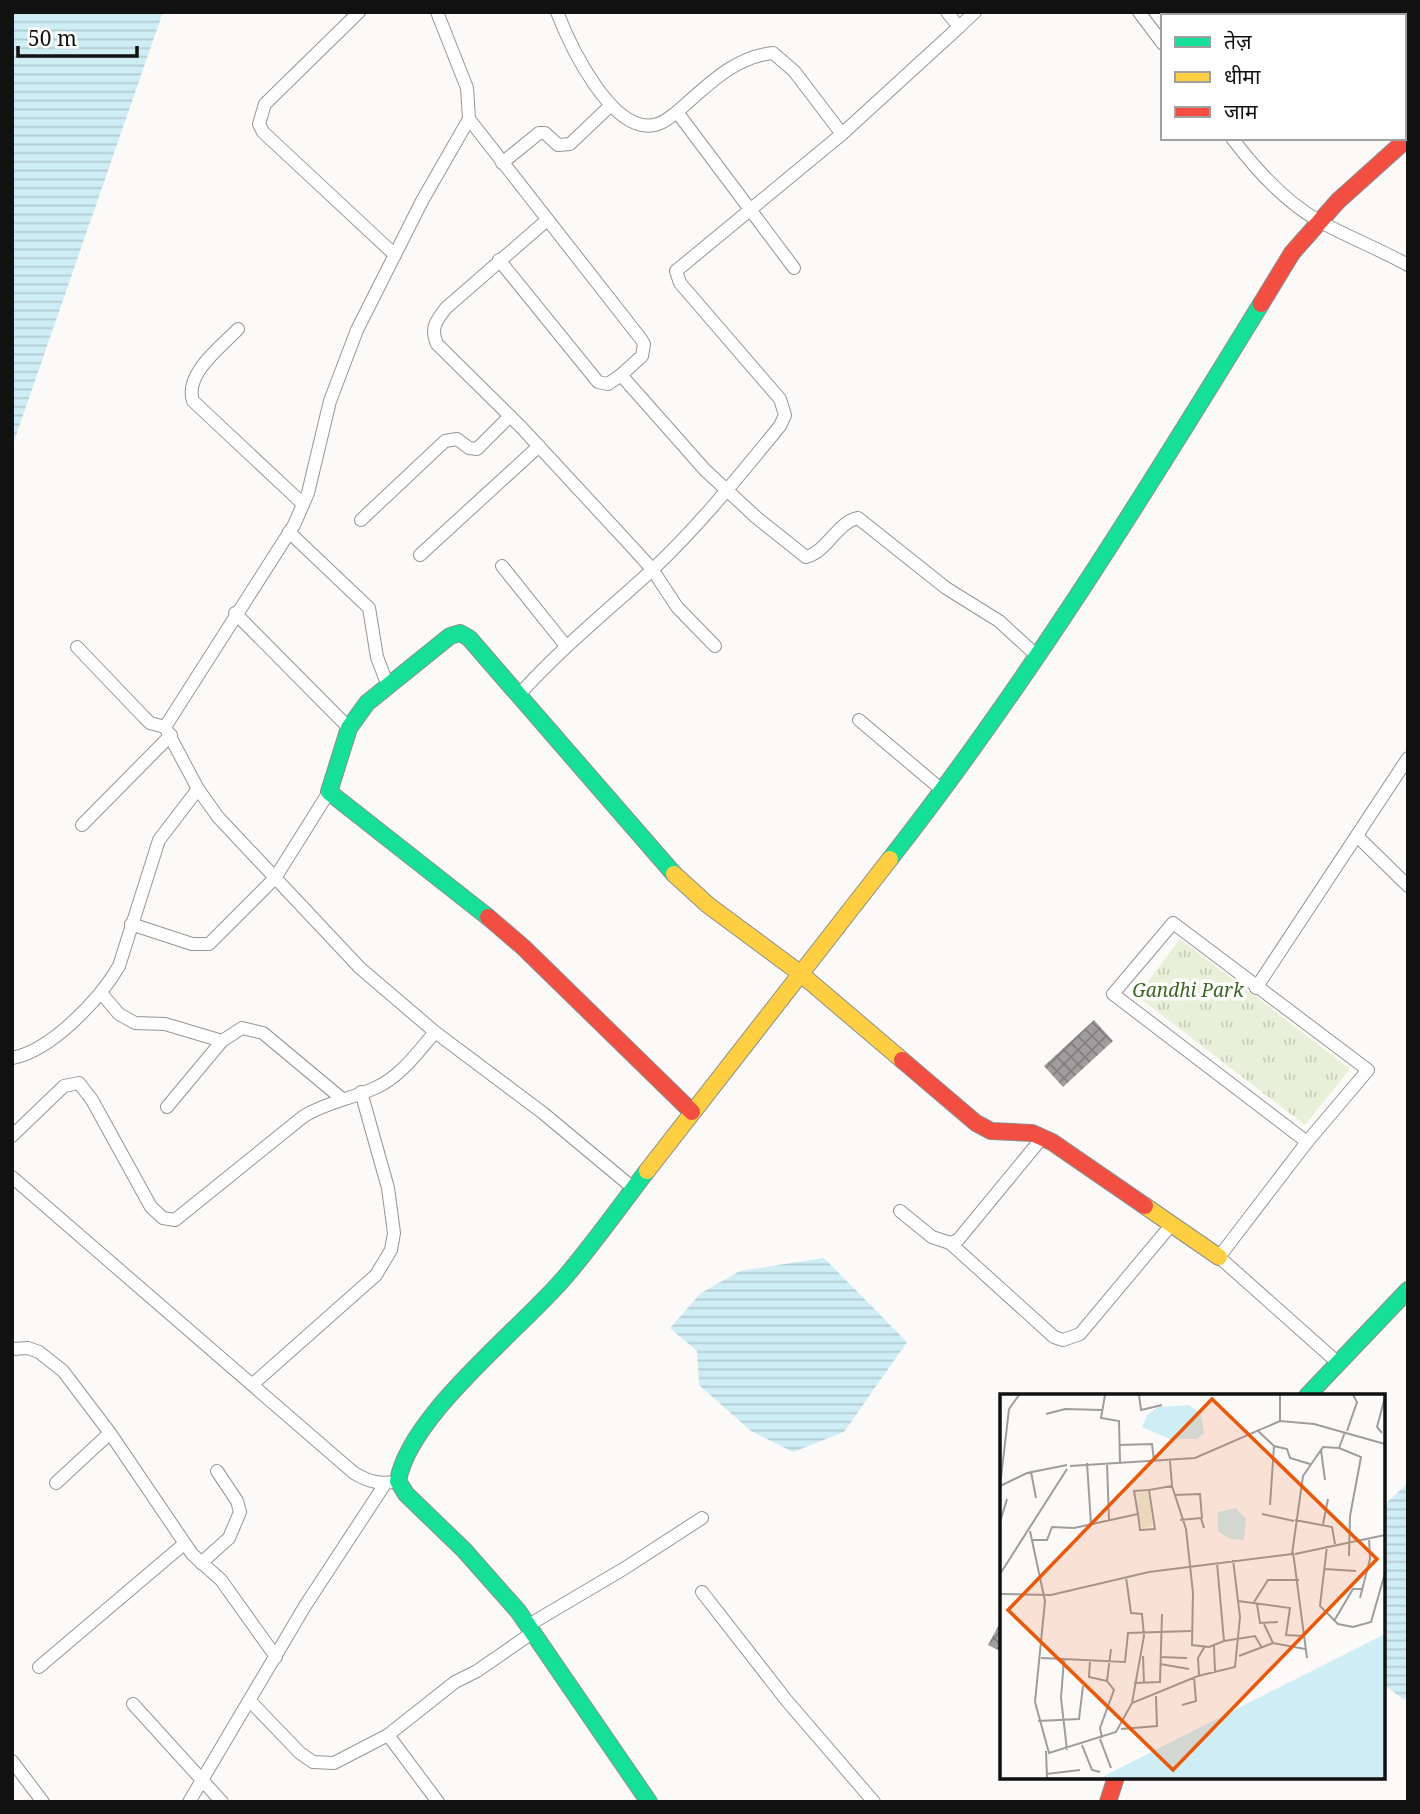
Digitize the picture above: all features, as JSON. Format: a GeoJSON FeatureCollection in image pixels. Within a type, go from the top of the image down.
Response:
{"type":"FeatureCollection","features":[{"type":"Feature","properties":{"kind":"street"},"geometry":{"type":"LineString","coordinates":[[359,12],[265,104],[259,124],[263,132],[395,256]]}},
{"type":"Feature","properties":{"kind":"street"},"geometry":{"type":"LineString","coordinates":[[437,12],[467,88],[469,119],[645,344],[642,356],[608,384],[598,382],[499,260]]}},
{"type":"Feature","properties":{"kind":"street"},"geometry":{"type":"LineString","coordinates":[[557,12],[575,54],[611,105],[625,117],[652,125],[660,124],[733,65],[773,53],[794,71],[842,134]]}},
{"type":"Feature","properties":{"kind":"street"},"geometry":{"type":"LineString","coordinates":[[947,12],[959,27]]}},
{"type":"Feature","properties":{"kind":"street"},"geometry":{"type":"LineString","coordinates":[[518,696],[566,646],[652,569],[727,490],[780,426],[785,415],[784,407],[680,283],[676,271],[842,134],[975,12]]}},
{"type":"Feature","properties":{"kind":"street"},"geometry":{"type":"LineString","coordinates":[[1139,12],[1161,41]]}},
{"type":"Feature","properties":{"kind":"street"},"geometry":{"type":"LineString","coordinates":[[502,163],[539,133],[545,132],[558,145],[570,144],[611,105]]}},
{"type":"Feature","properties":{"kind":"street"},"geometry":{"type":"LineString","coordinates":[[677,112],[794,268]]}},
{"type":"Feature","properties":{"kind":"street"},"geometry":{"type":"LineString","coordinates":[[82,825],[168,731],[235,613],[289,532],[303,504],[343,362],[422,201],[469,119]]}},
{"type":"Feature","properties":{"kind":"street"},"geometry":{"type":"LineString","coordinates":[[1235,140],[1268,181],[1293,204],[1320,221],[1408,265]]}},
{"type":"Feature","properties":{"kind":"street"},"geometry":{"type":"LineString","coordinates":[[189,1802],[276,1657],[392,1483],[407,1453],[446,1399],[564,1278],[942,790],[1185,427],[1292,253],[1338,201],[1406,140]]}},
{"type":"Feature","properties":{"kind":"street"},"geometry":{"type":"LineString","coordinates":[[547,220],[446,308],[435,322],[432,333],[437,344],[539,446],[652,569],[669,597],[715,646]]}},
{"type":"Feature","properties":{"kind":"street"},"geometry":{"type":"LineString","coordinates":[[238,329],[198,372],[191,386],[193,401],[303,504]]}},
{"type":"Feature","properties":{"kind":"street"},"geometry":{"type":"LineString","coordinates":[[621,374],[727,490],[806,556],[817,552],[849,522],[859,518],[946,588],[999,621],[1035,654]]}},
{"type":"Feature","properties":{"kind":"street"},"geometry":{"type":"LineString","coordinates":[[361,520],[445,441],[457,439],[469,448],[477,449],[510,416]]}},
{"type":"Feature","properties":{"kind":"street"},"geometry":{"type":"LineString","coordinates":[[420,555],[539,446]]}},
{"type":"Feature","properties":{"kind":"street"},"geometry":{"type":"LineString","coordinates":[[289,532],[369,608],[377,657],[388,686]]}},
{"type":"Feature","properties":{"kind":"street"},"geometry":{"type":"LineString","coordinates":[[502,566],[566,646]]}},
{"type":"Feature","properties":{"kind":"street"},"geometry":{"type":"LineString","coordinates":[[235,613],[349,728]]}},
{"type":"Feature","properties":{"kind":"street"},"geometry":{"type":"LineString","coordinates":[[131,923],[192,944],[209,944],[275,878],[329,792],[349,728],[367,703],[440,642],[460,633],[469,638],[672,872],[708,905],[801,974],[976,1123],[991,1132],[1014,1130],[1042,1138],[1172,1224],[1219,1257],[1337,1362]]}},
{"type":"Feature","properties":{"kind":"street"},"geometry":{"type":"LineString","coordinates":[[77,647],[150,723],[168,731],[198,789],[218,817],[360,968],[435,1032],[543,1113],[633,1188]]}},
{"type":"Feature","properties":{"kind":"street"},"geometry":{"type":"LineString","coordinates":[[859,720],[942,790]]}},
{"type":"Feature","properties":{"kind":"street"},"geometry":{"type":"LineString","coordinates":[[1256,988],[1408,758]]}},
{"type":"Feature","properties":{"kind":"street"},"geometry":{"type":"LineString","coordinates":[[12,1058],[31,1052],[101,993],[118,966],[159,840],[198,789]]}},
{"type":"Feature","properties":{"kind":"street"},"geometry":{"type":"LineString","coordinates":[[329,792],[441,878],[523,947],[692,1112]]}},
{"type":"Feature","properties":{"kind":"street"},"geometry":{"type":"LineString","coordinates":[[1357,836],[1408,886]]}},
{"type":"Feature","properties":{"kind":"street"},"geometry":{"type":"LineString","coordinates":[[1219,1257],[1307,1142],[1368,1070],[1173,923],[1113,994],[1307,1142]]}},
{"type":"Feature","properties":{"kind":"street"},"geometry":{"type":"LineString","coordinates":[[101,993],[119,1014],[135,1023],[165,1024],[222,1041]]}},
{"type":"Feature","properties":{"kind":"street"},"geometry":{"type":"LineString","coordinates":[[167,1107],[222,1041],[242,1028],[263,1033],[341,1098]]}},
{"type":"Feature","properties":{"kind":"street"},"geometry":{"type":"LineString","coordinates":[[12,1136],[64,1086],[79,1083],[92,1100],[151,1207],[163,1218],[175,1220],[304,1116],[391,1078],[435,1032]]}},
{"type":"Feature","properties":{"kind":"street"},"geometry":{"type":"LineString","coordinates":[[253,1384],[376,1275],[391,1250],[394,1233],[388,1188],[361,1092]]}},
{"type":"Feature","properties":{"kind":"street"},"geometry":{"type":"LineString","coordinates":[[950,1243],[967,1230],[1042,1138]]}},
{"type":"Feature","properties":{"kind":"street"},"geometry":{"type":"LineString","coordinates":[[12,1177],[354,1473],[366,1480],[392,1483],[464,1550],[529,1629],[624,1761],[649,1802]]}},
{"type":"Feature","properties":{"kind":"street"},"geometry":{"type":"LineString","coordinates":[[900,1211],[932,1237],[950,1243],[1054,1337],[1063,1340],[1080,1334],[1172,1224]]}},
{"type":"Feature","properties":{"kind":"street"},"geometry":{"type":"LineString","coordinates":[[1309,1394],[1408,1290]]}},
{"type":"Feature","properties":{"kind":"street"},"geometry":{"type":"LineString","coordinates":[[12,1349],[28,1348],[51,1360],[75,1385],[184,1544],[221,1580],[276,1657]]}},
{"type":"Feature","properties":{"kind":"street"},"geometry":{"type":"LineString","coordinates":[[56,1483],[110,1433]]}},
{"type":"Feature","properties":{"kind":"street"},"geometry":{"type":"LineString","coordinates":[[201,1563],[229,1538],[240,1512],[237,1501],[217,1471]]}},
{"type":"Feature","properties":{"kind":"street"},"geometry":{"type":"LineString","coordinates":[[250,1701],[300,1753],[313,1762],[334,1763],[345,1759],[388,1735],[456,1682],[477,1671],[529,1629],[702,1518]]}},
{"type":"Feature","properties":{"kind":"street"},"geometry":{"type":"LineString","coordinates":[[39,1667],[184,1544]]}},
{"type":"Feature","properties":{"kind":"street"},"geometry":{"type":"LineString","coordinates":[[702,1592],[787,1701],[874,1802]]}},
{"type":"Feature","properties":{"kind":"street"},"geometry":{"type":"LineString","coordinates":[[133,1704],[222,1802]]}},
{"type":"Feature","properties":{"kind":"street"},"geometry":{"type":"LineString","coordinates":[[388,1735],[438,1802]]}},
{"type":"Feature","properties":{"kind":"street"},"geometry":{"type":"LineString","coordinates":[[12,1760],[43,1802]]}},
{"type":"Feature","properties":{"kind":"street"},"geometry":{"type":"LineString","coordinates":[[1108,1802],[1115,1779]]}},
{"type":"Feature","properties":{"kind":"green space","name":"Gandhi Park"},"geometry":{"type":"Polygon","coordinates":[[[1180,939],[1350,1069],[1305,1125],[1137,996],[1180,939]]]}},
{"type":"Feature","properties":{"kind":"water"},"geometry":{"type":"Polygon","coordinates":[[[12,12],[163,12],[12,447],[12,12]]]}},
{"type":"Feature","properties":{"kind":"water"},"geometry":{"type":"Polygon","coordinates":[[[824,1258],[907,1342],[844,1432],[793,1452],[751,1431],[699,1385],[697,1351],[670,1328],[701,1293],[740,1271],[824,1258]]]}},
{"type":"Feature","properties":{"kind":"water"},"geometry":{"type":"Polygon","coordinates":[[[1408,1483],[1408,1698],[1403,1699],[1385,1686],[1385,1504],[1408,1483]]]}},
{"type":"Feature","properties":{"kind":"building"},"geometry":{"type":"Polygon","coordinates":[[[1094,1020],[1113,1041],[1063,1087],[1044,1066],[1094,1020]]]}},
{"type":"Feature","properties":{"kind":"building"},"geometry":{"type":"Polygon","coordinates":[[[1000,1623],[1000,1651],[988,1645],[1000,1623]]]}},
{"type":"Feature","properties":{"kind":"traffic: fast"},"geometry":{"type":"LineString","coordinates":[[890,859],[941,793],[1037,656],[1129,517],[1261,304]]}},
{"type":"Feature","properties":{"kind":"traffic: fast"},"geometry":{"type":"LineString","coordinates":[[488,917],[329,792],[349,728],[367,703],[450,636],[460,633],[469,638],[674,874]]}},
{"type":"Feature","properties":{"kind":"traffic: fast"},"geometry":{"type":"LineString","coordinates":[[647,1171],[565,1277],[444,1401],[407,1455],[398,1481],[406,1494],[464,1550],[518,1611],[649,1802]]}},
{"type":"Feature","properties":{"kind":"traffic: fast"},"geometry":{"type":"LineString","coordinates":[[1309,1394],[1408,1290]]}},
{"type":"Feature","properties":{"kind":"traffic: slow"},"geometry":{"type":"LineString","coordinates":[[647,1171],[890,859]]}},
{"type":"Feature","properties":{"kind":"traffic: slow"},"geometry":{"type":"LineString","coordinates":[[674,874],[708,905],[801,974],[902,1060]]}},
{"type":"Feature","properties":{"kind":"traffic: slow"},"geometry":{"type":"LineString","coordinates":[[1145,1206],[1219,1257]]}},
{"type":"Feature","properties":{"kind":"traffic: jam"},"geometry":{"type":"LineString","coordinates":[[1261,304],[1292,253],[1338,201],[1406,140]]}},
{"type":"Feature","properties":{"kind":"traffic: jam"},"geometry":{"type":"LineString","coordinates":[[488,917],[523,947],[692,1112]]}},
{"type":"Feature","properties":{"kind":"traffic: jam"},"geometry":{"type":"LineString","coordinates":[[902,1060],[976,1123],[991,1131],[1032,1133],[1052,1142],[1145,1206]]}},
{"type":"Feature","properties":{"kind":"traffic: jam"},"geometry":{"type":"LineString","coordinates":[[1108,1802],[1115,1779]]}}]}
